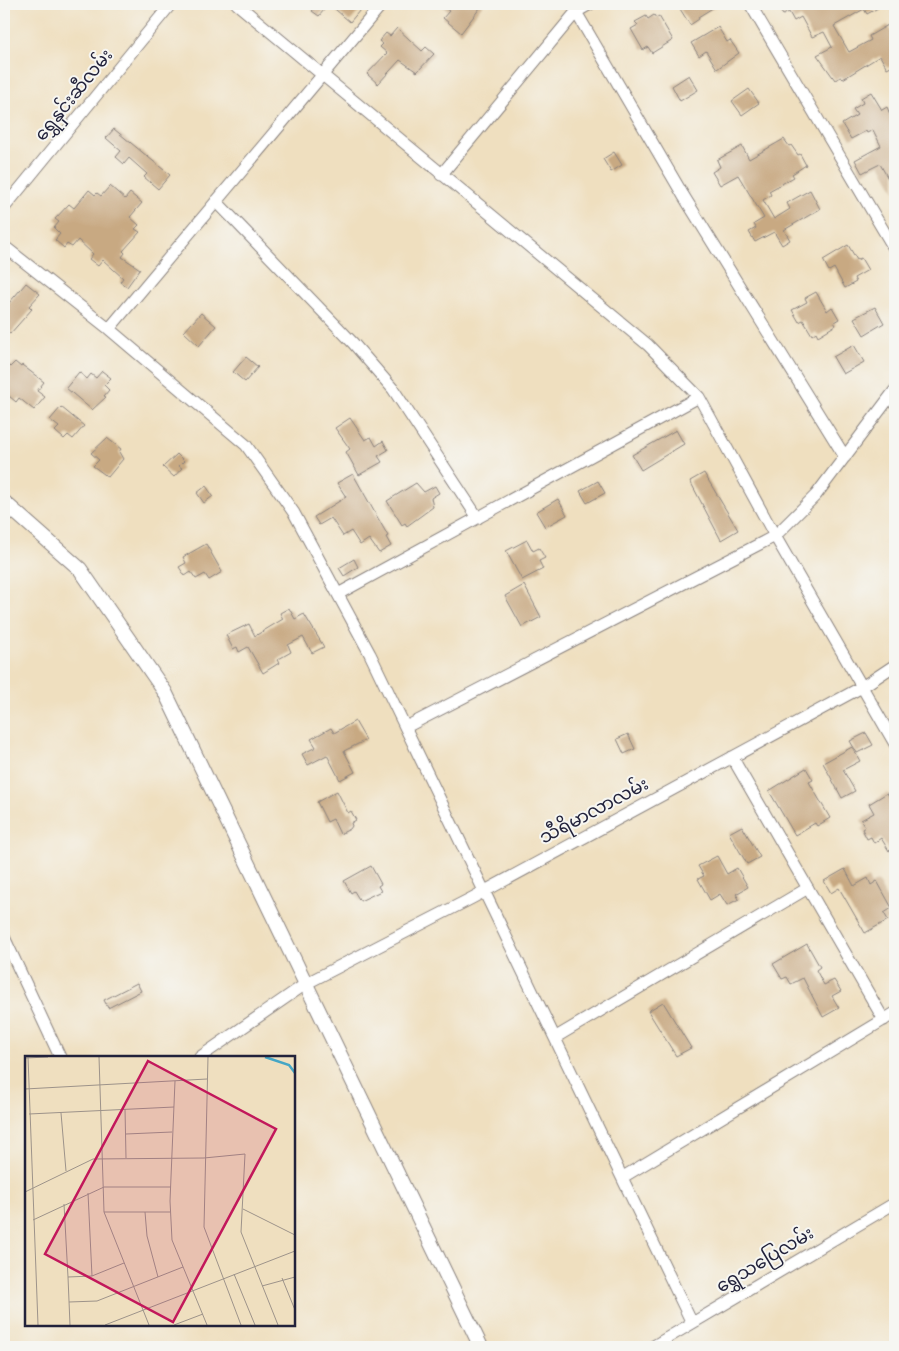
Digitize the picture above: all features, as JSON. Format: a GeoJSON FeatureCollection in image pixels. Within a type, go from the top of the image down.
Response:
{"type":"FeatureCollection","features":[{"type":"Feature","properties":{"kind":"street","name":"ရွှေနှင်းဆီလမ်း"},"geometry":{"type":"LineString","coordinates":[[4,208],[171,4]]}},
{"type":"Feature","properties":{"kind":"street"},"geometry":{"type":"LineString","coordinates":[[237,4],[648,345],[699,398],[775,536],[895,744]]}},
{"type":"Feature","properties":{"kind":"street"},"geometry":{"type":"LineString","coordinates":[[109,329],[382,4]]}},
{"type":"Feature","properties":{"kind":"street"},"geometry":{"type":"LineString","coordinates":[[441,175],[576,12],[590,4]]}},
{"type":"Feature","properties":{"kind":"street"},"geometry":{"type":"LineString","coordinates":[[750,4],[895,250]]}},
{"type":"Feature","properties":{"kind":"street"},"geometry":{"type":"LineString","coordinates":[[576,12],[683,195],[845,457]]}},
{"type":"Feature","properties":{"kind":"street"},"geometry":{"type":"LineString","coordinates":[[216,201],[353,343],[393,389],[478,518]]}},
{"type":"Feature","properties":{"kind":"street"},"geometry":{"type":"LineString","coordinates":[[4,246],[109,329],[246,445],[294,513],[406,726],[483,891],[556,1037],[692,1323]]}},
{"type":"Feature","properties":{"kind":"street"},"geometry":{"type":"LineString","coordinates":[[406,726],[775,536],[816,495],[895,390]]}},
{"type":"Feature","properties":{"kind":"street"},"geometry":{"type":"LineString","coordinates":[[338,594],[699,398]]}},
{"type":"Feature","properties":{"kind":"street"},"geometry":{"type":"LineString","coordinates":[[4,502],[80,569],[165,692],[481,1347]]}},
{"type":"Feature","properties":{"kind":"street","name":"သီရိမာလာလမ်း"},"geometry":{"type":"LineString","coordinates":[[201,1056],[307,983],[483,891],[862,687],[895,665]]}},
{"type":"Feature","properties":{"kind":"street"},"geometry":{"type":"LineString","coordinates":[[732,757],[884,1020]]}},
{"type":"Feature","properties":{"kind":"street"},"geometry":{"type":"LineString","coordinates":[[556,1037],[808,888]]}},
{"type":"Feature","properties":{"kind":"street"},"geometry":{"type":"LineString","coordinates":[[4,937],[60,1056]]}},
{"type":"Feature","properties":{"kind":"street"},"geometry":{"type":"LineString","coordinates":[[623,1177],[895,1013]]}},
{"type":"Feature","properties":{"kind":"street","name":"ရွှေသပြေလမ်း"},"geometry":{"type":"LineString","coordinates":[[652,1347],[895,1203]]}},
{"type":"Feature","properties":{"kind":"building"},"geometry":{"type":"Polygon","coordinates":[[[318,4],[329,4],[319,16],[312,11],[318,4]]]}},
{"type":"Feature","properties":{"kind":"building"},"geometry":{"type":"Polygon","coordinates":[[[329,4],[365,4],[350,22],[329,4]]]}},
{"type":"Feature","properties":{"kind":"building"},"geometry":{"type":"Polygon","coordinates":[[[440,4],[483,4],[461,33],[443,18],[449,11],[440,4]]]}},
{"type":"Feature","properties":{"kind":"building"},"geometry":{"type":"Polygon","coordinates":[[[677,4],[719,4],[698,17],[699,19],[690,25],[677,4]]]}},
{"type":"Feature","properties":{"kind":"building"},"geometry":{"type":"Polygon","coordinates":[[[784,4],[885,4],[867,14],[864,9],[834,26],[849,52],[871,40],[869,36],[888,25],[895,37],[895,64],[887,68],[880,56],[843,79],[841,77],[835,80],[817,55],[832,47],[824,32],[812,37],[801,17],[794,21],[789,12],[783,15],[778,8],[784,4]]]}},
{"type":"Feature","properties":{"kind":"building"},"geometry":{"type":"Polygon","coordinates":[[[654,15],[656,18],[659,16],[673,40],[652,53],[648,47],[643,50],[631,29],[638,25],[635,22],[646,16],[648,19],[654,15]]]}},
{"type":"Feature","properties":{"kind":"building"},"geometry":{"type":"Polygon","coordinates":[[[718,27],[727,42],[730,40],[739,53],[717,69],[706,51],[699,56],[691,43],[718,27]]]}},
{"type":"Feature","properties":{"kind":"building"},"geometry":{"type":"Polygon","coordinates":[[[397,28],[422,51],[426,47],[434,54],[417,72],[400,60],[378,84],[367,74],[387,53],[380,47],[383,44],[379,41],[386,33],[390,36],[397,28]]]}},
{"type":"Feature","properties":{"kind":"building"},"geometry":{"type":"Polygon","coordinates":[[[689,75],[698,90],[680,101],[672,86],[689,75]]]}},
{"type":"Feature","properties":{"kind":"building"},"geometry":{"type":"Polygon","coordinates":[[[749,89],[759,103],[742,115],[732,101],[749,89]]]}},
{"type":"Feature","properties":{"kind":"building"},"geometry":{"type":"Polygon","coordinates":[[[871,92],[882,110],[887,107],[895,126],[895,191],[880,164],[862,173],[855,160],[881,146],[873,130],[867,133],[866,131],[851,139],[842,124],[857,115],[853,109],[863,103],[861,98],[871,92]]]}},
{"type":"Feature","properties":{"kind":"building"},"geometry":{"type":"Polygon","coordinates":[[[114,129],[170,175],[158,189],[144,177],[147,174],[129,158],[124,164],[116,157],[121,151],[106,138],[114,129]]]}},
{"type":"Feature","properties":{"kind":"building"},"geometry":{"type":"Polygon","coordinates":[[[784,139],[798,155],[800,154],[806,165],[792,174],[794,177],[769,191],[771,195],[763,200],[774,219],[790,209],[787,203],[810,190],[820,209],[784,230],[790,240],[782,245],[774,232],[755,242],[749,232],[756,228],[754,224],[764,218],[738,175],[720,185],[712,172],[720,167],[717,160],[742,146],[749,159],[784,139]]]}},
{"type":"Feature","properties":{"kind":"building"},"geometry":{"type":"Polygon","coordinates":[[[614,152],[622,165],[611,172],[603,159],[614,152]]]}},
{"type":"Feature","properties":{"kind":"building"},"geometry":{"type":"Polygon","coordinates":[[[110,186],[125,199],[130,193],[142,203],[130,217],[139,225],[135,229],[140,232],[123,251],[125,253],[122,257],[140,269],[127,287],[120,282],[123,278],[103,260],[98,266],[89,259],[93,254],[78,240],[72,247],[67,244],[64,248],[55,240],[60,234],[54,228],[59,222],[55,219],[69,204],[74,208],[89,190],[95,195],[97,193],[101,196],[110,186]]]}},
{"type":"Feature","properties":{"kind":"building"},"geometry":{"type":"Polygon","coordinates":[[[848,245],[857,260],[861,258],[868,270],[854,278],[856,282],[845,288],[834,268],[829,271],[823,260],[848,245]]]}},
{"type":"Feature","properties":{"kind":"building"},"geometry":{"type":"Polygon","coordinates":[[[26,283],[40,294],[29,306],[32,309],[10,334],[4,329],[4,298],[9,303],[26,283]]]}},
{"type":"Feature","properties":{"kind":"building"},"geometry":{"type":"Polygon","coordinates":[[[816,292],[827,311],[832,307],[839,319],[834,322],[836,325],[818,336],[816,332],[812,335],[803,320],[799,322],[792,310],[807,302],[805,298],[816,292]]]}},
{"type":"Feature","properties":{"kind":"building"},"geometry":{"type":"Polygon","coordinates":[[[875,307],[884,323],[864,335],[854,318],[875,307]]]}},
{"type":"Feature","properties":{"kind":"building"},"geometry":{"type":"Polygon","coordinates":[[[201,313],[216,326],[199,346],[184,332],[201,313]]]}},
{"type":"Feature","properties":{"kind":"building"},"geometry":{"type":"Polygon","coordinates":[[[854,345],[864,362],[843,374],[833,357],[854,345]]]}},
{"type":"Feature","properties":{"kind":"building"},"geometry":{"type":"Polygon","coordinates":[[[246,357],[258,367],[245,382],[233,372],[246,357]]]}},
{"type":"Feature","properties":{"kind":"building"},"geometry":{"type":"Polygon","coordinates":[[[4,362],[10,367],[15,362],[21,367],[22,365],[44,382],[37,391],[45,397],[34,410],[19,398],[16,402],[9,396],[4,403],[4,362]]]}},
{"type":"Feature","properties":{"kind":"building"},"geometry":{"type":"Polygon","coordinates":[[[102,371],[111,378],[104,385],[109,390],[104,396],[106,397],[92,410],[66,388],[79,372],[87,379],[91,374],[96,378],[102,371]]]}},
{"type":"Feature","properties":{"kind":"building"},"geometry":{"type":"Polygon","coordinates":[[[61,407],[84,426],[73,439],[68,435],[64,439],[55,431],[59,427],[50,420],[61,407]]]}},
{"type":"Feature","properties":{"kind":"building"},"geometry":{"type":"Polygon","coordinates":[[[350,418],[365,440],[371,437],[376,446],[383,441],[388,450],[378,456],[382,462],[359,475],[346,452],[350,449],[335,428],[350,418]]]}},
{"type":"Feature","properties":{"kind":"building"},"geometry":{"type":"Polygon","coordinates":[[[676,430],[684,444],[641,470],[632,455],[676,430]]]}},
{"type":"Feature","properties":{"kind":"building"},"geometry":{"type":"Polygon","coordinates":[[[107,438],[121,449],[119,452],[123,459],[108,477],[93,466],[99,460],[91,453],[107,438]]]}},
{"type":"Feature","properties":{"kind":"building"},"geometry":{"type":"Polygon","coordinates":[[[177,454],[184,461],[179,466],[182,468],[174,477],[163,467],[177,454]]]}},
{"type":"Feature","properties":{"kind":"building"},"geometry":{"type":"Polygon","coordinates":[[[704,473],[738,530],[721,540],[690,481],[704,473]]]}},
{"type":"Feature","properties":{"kind":"building"},"geometry":{"type":"Polygon","coordinates":[[[353,474],[388,536],[386,537],[391,546],[379,553],[369,539],[360,545],[351,531],[343,536],[331,518],[319,525],[314,517],[346,497],[337,483],[353,474]]]}},
{"type":"Feature","properties":{"kind":"building"},"geometry":{"type":"Polygon","coordinates":[[[598,481],[605,493],[587,503],[580,491],[598,481]]]}},
{"type":"Feature","properties":{"kind":"building"},"geometry":{"type":"Polygon","coordinates":[[[416,483],[424,492],[435,486],[439,493],[431,498],[433,507],[407,526],[405,523],[402,525],[387,501],[416,483]]]}},
{"type":"Feature","properties":{"kind":"building"},"geometry":{"type":"Polygon","coordinates":[[[206,486],[213,496],[204,503],[197,493],[206,486]]]}},
{"type":"Feature","properties":{"kind":"building"},"geometry":{"type":"Polygon","coordinates":[[[558,499],[567,515],[545,527],[536,512],[558,499]]]}},
{"type":"Feature","properties":{"kind":"building"},"geometry":{"type":"Polygon","coordinates":[[[527,540],[533,551],[539,548],[545,558],[539,561],[543,569],[522,580],[506,551],[527,540]]]}},
{"type":"Feature","properties":{"kind":"building"},"geometry":{"type":"Polygon","coordinates":[[[206,544],[222,572],[209,580],[205,574],[196,579],[191,572],[185,576],[179,567],[186,563],[183,557],[206,544]]]}},
{"type":"Feature","properties":{"kind":"building"},"geometry":{"type":"Polygon","coordinates":[[[354,559],[358,567],[344,576],[339,568],[354,559]]]}},
{"type":"Feature","properties":{"kind":"building"},"geometry":{"type":"Polygon","coordinates":[[[524,585],[541,617],[522,627],[505,596],[524,585]]]}},
{"type":"Feature","properties":{"kind":"building"},"geometry":{"type":"Polygon","coordinates":[[[289,608],[295,619],[304,614],[324,647],[312,653],[303,637],[288,645],[291,652],[277,660],[279,663],[263,673],[248,647],[239,652],[237,647],[233,649],[226,635],[249,624],[255,636],[283,619],[280,613],[289,608]]]}},
{"type":"Feature","properties":{"kind":"building"},"geometry":{"type":"Polygon","coordinates":[[[355,721],[366,740],[344,751],[355,772],[340,780],[327,755],[308,765],[302,754],[316,747],[311,739],[331,728],[334,733],[355,721]]]}},
{"type":"Feature","properties":{"kind":"building"},"geometry":{"type":"Polygon","coordinates":[[[866,733],[873,745],[857,753],[850,741],[866,733]]]}},
{"type":"Feature","properties":{"kind":"building"},"geometry":{"type":"Polygon","coordinates":[[[628,734],[635,749],[624,754],[617,739],[628,734]]]}},
{"type":"Feature","properties":{"kind":"building"},"geometry":{"type":"Polygon","coordinates":[[[852,747],[860,761],[843,770],[855,791],[842,798],[823,763],[852,747]]]}},
{"type":"Feature","properties":{"kind":"building"},"geometry":{"type":"Polygon","coordinates":[[[806,768],[813,780],[809,782],[830,818],[817,826],[815,823],[795,835],[769,791],[806,768]]]}},
{"type":"Feature","properties":{"kind":"building"},"geometry":{"type":"Polygon","coordinates":[[[337,791],[348,813],[351,811],[356,820],[351,823],[350,829],[340,834],[333,819],[327,822],[317,802],[337,791]]]}},
{"type":"Feature","properties":{"kind":"building"},"geometry":{"type":"Polygon","coordinates":[[[887,793],[895,806],[895,830],[890,833],[895,841],[895,847],[889,851],[881,838],[874,843],[871,837],[867,839],[862,829],[865,827],[861,820],[874,813],[869,804],[887,793]]]}},
{"type":"Feature","properties":{"kind":"building"},"geometry":{"type":"Polygon","coordinates":[[[742,826],[760,857],[747,864],[729,833],[742,826]]]}},
{"type":"Feature","properties":{"kind":"building"},"geometry":{"type":"Polygon","coordinates":[[[717,856],[727,874],[737,868],[748,887],[736,894],[739,899],[727,905],[720,894],[710,900],[698,879],[704,876],[698,866],[717,856]]]}},
{"type":"Feature","properties":{"kind":"building"},"geometry":{"type":"Polygon","coordinates":[[[371,866],[381,884],[378,886],[381,891],[360,901],[354,891],[351,893],[344,881],[371,866]]]}},
{"type":"Feature","properties":{"kind":"building"},"geometry":{"type":"Polygon","coordinates":[[[845,869],[854,886],[868,878],[871,885],[877,881],[892,908],[884,913],[888,920],[865,933],[839,888],[831,893],[824,881],[845,869]]]}},
{"type":"Feature","properties":{"kind":"building"},"geometry":{"type":"Polygon","coordinates":[[[807,944],[820,967],[816,970],[824,985],[834,980],[841,991],[832,996],[839,1008],[823,1017],[803,978],[791,984],[787,977],[782,979],[773,964],[807,944]]]}},
{"type":"Feature","properties":{"kind":"building"},"geometry":{"type":"Polygon","coordinates":[[[137,983],[141,991],[108,1008],[104,1000],[137,983]]]}},
{"type":"Feature","properties":{"kind":"building"},"geometry":{"type":"Polygon","coordinates":[[[663,1002],[691,1048],[676,1056],[648,1011],[663,1002]]]}}]}
